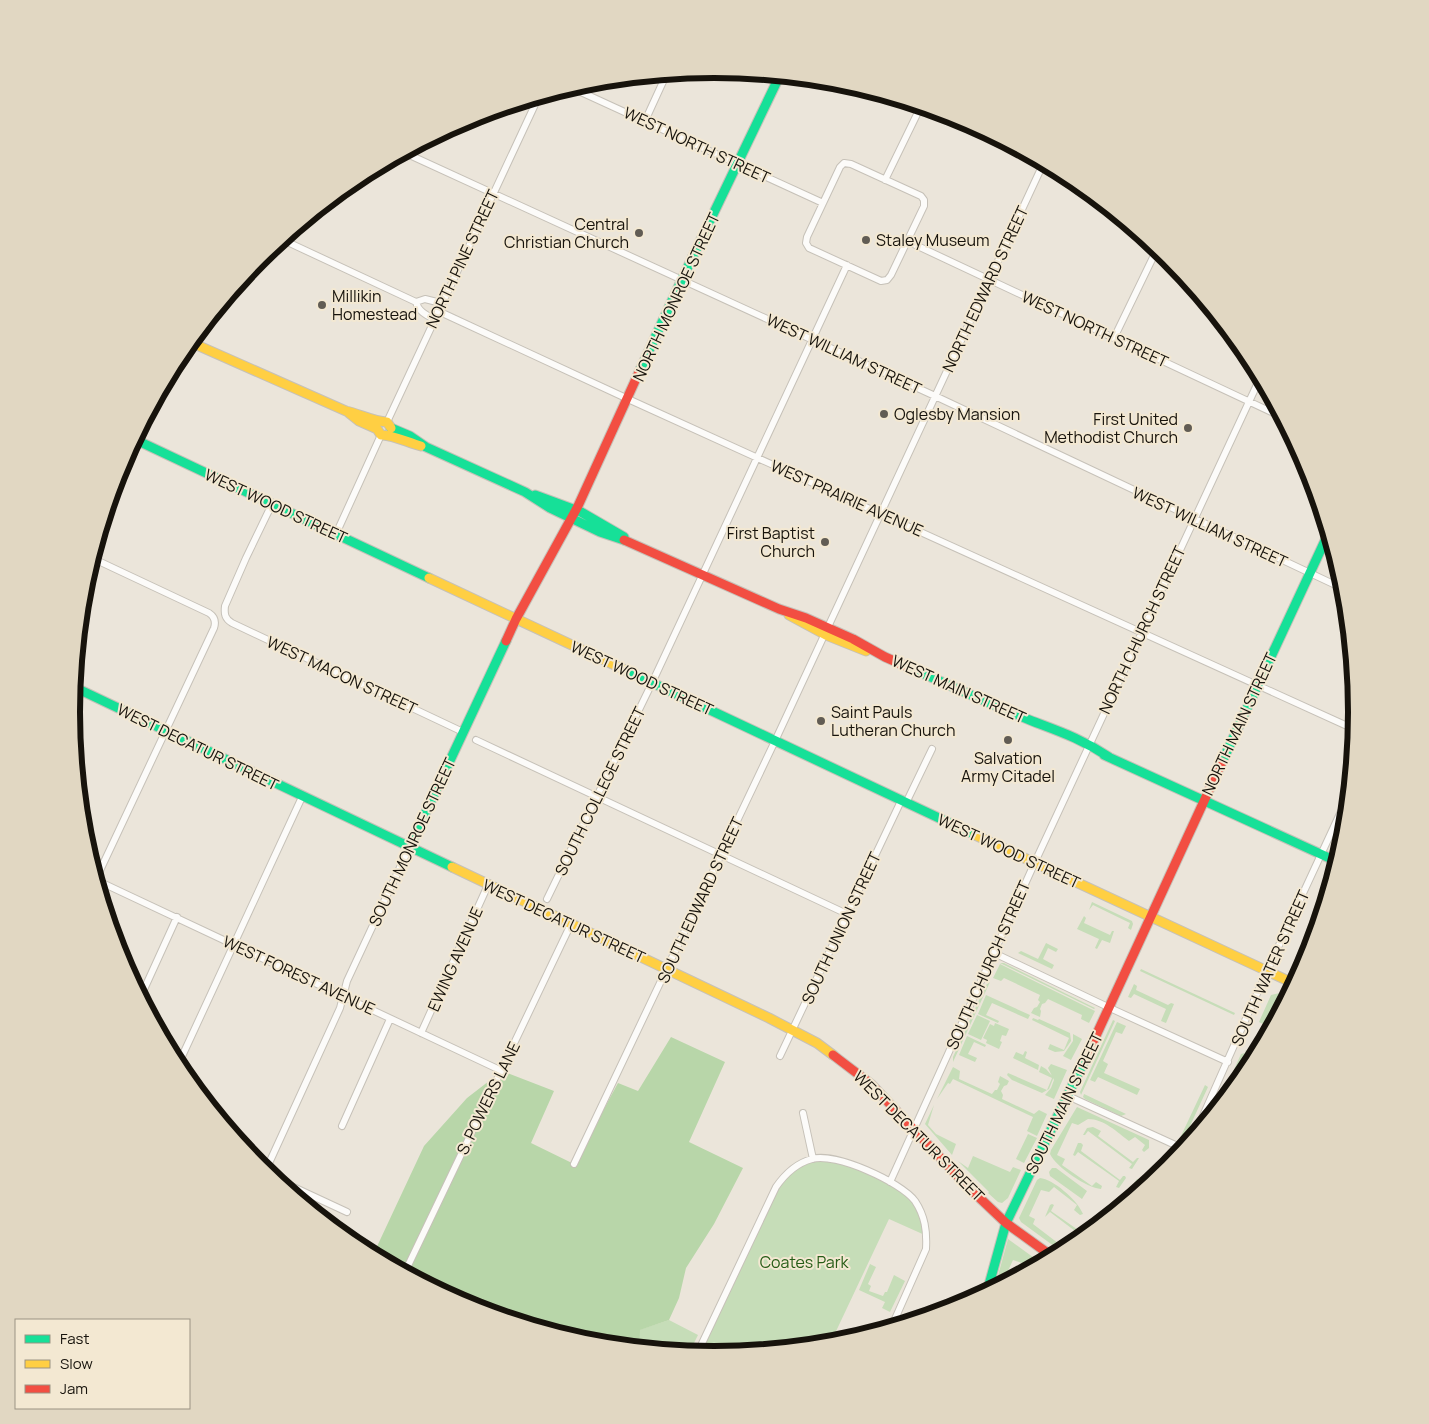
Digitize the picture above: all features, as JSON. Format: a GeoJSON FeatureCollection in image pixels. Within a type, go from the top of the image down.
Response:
{"type":"FeatureCollection","features":[{"type":"Feature","properties":{"kind":"street"},"geometry":{"type":"LineString","coordinates":[[645,121],[664,80]]}},
{"type":"Feature","properties":{"kind":"street","name":"NORTH MONROE STREET"},"geometry":{"type":"LineString","coordinates":[[572,519],[682,280],[777,81]]}},
{"type":"Feature","properties":{"kind":"street","name":"WEST NORTH STREET"},"geometry":{"type":"LineString","coordinates":[[581,92],[823,203]]}},
{"type":"Feature","properties":{"kind":"street","name":"NORTH PINE STREET"},"geometry":{"type":"LineString","coordinates":[[336,534],[441,303],[535,103]]}},
{"type":"Feature","properties":{"kind":"street"},"geometry":{"type":"LineString","coordinates":[[885,180],[918,111]]}},
{"type":"Feature","properties":{"kind":"street","name":"WEST WILLIAM STREET"},"geometry":{"type":"LineString","coordinates":[[411,156],[935,396],[1336,585]]}},
{"type":"Feature","properties":{"kind":"street"},"geometry":{"type":"LineString","coordinates":[[844,163],[851,164],[885,180],[920,196],[924,200],[924,206],[887,280],[881,281],[809,248],[806,243],[807,237],[840,167],[844,163]]}},
{"type":"Feature","properties":{"kind":"street","name":"NORTH EDWARD STREET"},"geometry":{"type":"LineString","coordinates":[[827,631],[1041,168]]}},
{"type":"Feature","properties":{"kind":"street","name":"WEST NORTH STREET"},"geometry":{"type":"LineString","coordinates":[[907,241],[1274,413]]}},
{"type":"Feature","properties":{"kind":"street"},"geometry":{"type":"LineString","coordinates":[[288,242],[416,302],[422,312],[434,319]]}},
{"type":"Feature","properties":{"kind":"street"},"geometry":{"type":"LineString","coordinates":[[1114,338],[1155,255]]}},
{"type":"Feature","properties":{"kind":"street","name":"SOUTH COLLEGE STREET"},"geometry":{"type":"LineString","coordinates":[[547,899],[652,684],[847,265]]}},
{"type":"Feature","properties":{"kind":"street"},"geometry":{"type":"LineString","coordinates":[[416,302],[425,299],[441,303]]}},
{"type":"Feature","properties":{"kind":"street","name":"WEST PRAIRIE AVENUE"},"geometry":{"type":"LineString","coordinates":[[438,311],[1349,727]]}},
{"type":"Feature","properties":{"kind":"street","name":"WEST MAIN STREET"},"geometry":{"type":"LineString","coordinates":[[197,345],[346,411],[363,415],[384,428],[410,436],[426,447],[525,492],[550,508],[600,532],[632,543],[779,609],[806,618],[827,631],[1089,746],[1331,859]]}},
{"type":"Feature","properties":{"kind":"street","name":"NORTH CHURCH STREET"},"geometry":{"type":"LineString","coordinates":[[1089,746],[1257,384]]}},
{"type":"Feature","properties":{"kind":"street","name":"WEST WOOD STREET"},"geometry":{"type":"LineString","coordinates":[[140,442],[652,684],[745,726],[775,742],[1289,981]]}},
{"type":"Feature","properties":{"kind":"street","name":"WEST MAIN STREET"},"geometry":{"type":"LineString","coordinates":[[525,492],[555,500],[576,510],[604,524],[632,543]]}},
{"type":"Feature","properties":{"kind":"street","name":"WEST MACON STREET"},"geometry":{"type":"LineString","coordinates":[[272,504],[225,606],[224,616],[232,623],[462,732]]}},
{"type":"Feature","properties":{"kind":"street","name":"SOUTH MONROE STREET"},"geometry":{"type":"LineString","coordinates":[[269,1164],[340,1008],[347,981],[462,732],[516,619],[572,519]]}},
{"type":"Feature","properties":{"kind":"street","name":"NORTH MAIN STREET"},"geometry":{"type":"LineString","coordinates":[[1151,917],[1325,541]]}},
{"type":"Feature","properties":{"kind":"street"},"geometry":{"type":"LineString","coordinates":[[99,561],[209,613],[214,619],[214,628],[100,870]]}},
{"type":"Feature","properties":{"kind":"street","name":"SOUTH EDWARD STREET"},"geometry":{"type":"LineString","coordinates":[[574,1164],[827,631]]}},
{"type":"Feature","properties":{"kind":"street","name":"WEST DECATUR STREET"},"geometry":{"type":"LineString","coordinates":[[81,691],[817,1043],[871,1084],[967,1186],[1006,1223],[1047,1252]]}},
{"type":"Feature","properties":{"kind":"street"},"geometry":{"type":"LineString","coordinates":[[476,740],[847,914]]}},
{"type":"Feature","properties":{"kind":"street","name":"SOUTH CHURCH STREET"},"geometry":{"type":"LineString","coordinates":[[890,1182],[1089,746]]}},
{"type":"Feature","properties":{"kind":"street","name":"SOUTH UNION STREET"},"geometry":{"type":"LineString","coordinates":[[780,1056],[847,914],[932,749]]}},
{"type":"Feature","properties":{"kind":"street"},"geometry":{"type":"LineString","coordinates":[[182,1057],[302,797]]}},
{"type":"Feature","properties":{"kind":"street","name":"SOUTH WATER STREET"},"geometry":{"type":"LineString","coordinates":[[1203,1117],[1267,971],[1341,810]]}},
{"type":"Feature","properties":{"kind":"street","name":"WEST FOREST AVENUE"},"geometry":{"type":"LineString","coordinates":[[104,883],[502,1071]]}},
{"type":"Feature","properties":{"kind":"street","name":"EWING AVENUE"},"geometry":{"type":"LineString","coordinates":[[421,1033],[488,885]]}},
{"type":"Feature","properties":{"kind":"street"},"geometry":{"type":"LineString","coordinates":[[143,989],[177,917]]}},
{"type":"Feature","properties":{"kind":"street","name":"SOUTH MAIN STREET"},"geometry":{"type":"LineString","coordinates":[[989,1284],[1006,1223],[1110,1008],[1151,917]]}},
{"type":"Feature","properties":{"kind":"street","name":"S. POWERS LANE"},"geometry":{"type":"LineString","coordinates":[[407,1266],[502,1071],[570,924]]}},
{"type":"Feature","properties":{"kind":"street"},"geometry":{"type":"LineString","coordinates":[[994,953],[1228,1062]]}},
{"type":"Feature","properties":{"kind":"street"},"geometry":{"type":"LineString","coordinates":[[342,1126],[390,1019]]}},
{"type":"Feature","properties":{"kind":"street"},"geometry":{"type":"LineString","coordinates":[[1068,1096],[1177,1146]]}},
{"type":"Feature","properties":{"kind":"street"},"geometry":{"type":"LineString","coordinates":[[803,1114],[813,1159]]}},
{"type":"Feature","properties":{"kind":"street"},"geometry":{"type":"LineString","coordinates":[[701,1346],[782,1177],[813,1159],[838,1160],[890,1182],[907,1192],[923,1215],[927,1236],[926,1248],[922,1261],[895,1320]]}},
{"type":"Feature","properties":{"kind":"street"},"geometry":{"type":"LineString","coordinates":[[294,1187],[347,1212]]}},
{"type":"Feature","properties":{"kind":"green space"},"geometry":{"type":"Polygon","coordinates":[[[1092,902],[1132,921],[1131,930],[1128,928],[1130,923],[1093,905],[1089,910],[1092,902]]]}},
{"type":"Feature","properties":{"kind":"green space"},"geometry":{"type":"Polygon","coordinates":[[[1084,916],[1086,918],[1084,923],[1110,935],[1114,931],[1110,943],[1102,940],[1097,949],[1095,948],[1099,939],[1077,929],[1084,916]]]}},
{"type":"Feature","properties":{"kind":"green space"},"geometry":{"type":"Polygon","coordinates":[[[1046,943],[1058,949],[1056,952],[1048,948],[1043,959],[1054,965],[1052,969],[1018,953],[1021,951],[1038,959],[1046,943]]]}},
{"type":"Feature","properties":{"kind":"green space"},"geometry":{"type":"Polygon","coordinates":[[[1000,963],[1004,963],[1095,1008],[1094,1009],[1000,963]]]}},
{"type":"Feature","properties":{"kind":"green space"},"geometry":{"type":"Polygon","coordinates":[[[1000,964],[1095,1011],[1089,1023],[1081,1019],[1082,1015],[1048,999],[1042,1004],[1040,1017],[1031,1013],[1040,1002],[1038,1000],[1040,995],[1004,978],[1001,981],[993,978],[1000,964]]]}},
{"type":"Feature","properties":{"kind":"green space"},"geometry":{"type":"Polygon","coordinates":[[[1141,969],[1235,1013],[1234,1015],[1140,971],[1141,969]]]}},
{"type":"Feature","properties":{"kind":"green space"},"geometry":{"type":"Polygon","coordinates":[[[990,982],[953,1062],[953,1057],[986,985],[990,982]]]}},
{"type":"Feature","properties":{"kind":"green space"},"geometry":{"type":"Polygon","coordinates":[[[1134,984],[1137,986],[1136,990],[1168,1005],[1174,1004],[1166,1023],[1161,1021],[1166,1009],[1134,994],[1131,998],[1128,997],[1134,984]]]}},
{"type":"Feature","properties":{"kind":"green space"},"geometry":{"type":"Polygon","coordinates":[[[1284,992],[1266,1025],[1259,1022],[1271,995],[1284,992]]]}},
{"type":"Feature","properties":{"kind":"green space"},"geometry":{"type":"Polygon","coordinates":[[[986,995],[1030,1015],[1028,1019],[992,1003],[986,1015],[999,1021],[998,1023],[978,1014],[986,995]]]}},
{"type":"Feature","properties":{"kind":"green space"},"geometry":{"type":"Polygon","coordinates":[[[977,1015],[990,1021],[981,1040],[968,1034],[977,1015]]]}},
{"type":"Feature","properties":{"kind":"green space"},"geometry":{"type":"Polygon","coordinates":[[[1033,1018],[1070,1033],[1071,1041],[1064,1051],[1055,1052],[1048,1049],[1050,1044],[1064,1050],[1069,1038],[1032,1020],[1033,1018]]]}},
{"type":"Feature","properties":{"kind":"green space"},"geometry":{"type":"Polygon","coordinates":[[[1113,1020],[1115,1021],[1081,1095],[1080,1092],[1113,1020]]]}},
{"type":"Feature","properties":{"kind":"green space"},"geometry":{"type":"Polygon","coordinates":[[[1117,1022],[1126,1026],[1122,1034],[1116,1032],[1103,1061],[1108,1064],[1104,1073],[1140,1089],[1137,1095],[1098,1077],[1095,1082],[1090,1080],[1117,1022]]]}},
{"type":"Feature","properties":{"kind":"green space"},"geometry":{"type":"Polygon","coordinates":[[[995,1023],[1009,1029],[1006,1036],[1002,1035],[999,1049],[986,1043],[987,1040],[983,1038],[990,1024],[994,1026],[995,1023]]]}},
{"type":"Feature","properties":{"kind":"green space"},"geometry":{"type":"Polygon","coordinates":[[[1073,1034],[1082,1039],[1071,1060],[1063,1056],[1073,1041],[1073,1034]]]}},
{"type":"Feature","properties":{"kind":"green space"},"geometry":{"type":"Polygon","coordinates":[[[967,1036],[986,1045],[985,1047],[974,1042],[968,1054],[977,1058],[975,1062],[959,1055],[967,1036]]]}},
{"type":"Feature","properties":{"kind":"green space"},"geometry":{"type":"Polygon","coordinates":[[[671,1037],[725,1062],[689,1142],[743,1168],[714,1224],[686,1268],[679,1298],[669,1320],[640,1330],[639,1342],[550,1325],[511,1313],[434,1281],[376,1248],[424,1146],[467,1098],[502,1071],[554,1091],[531,1143],[574,1164],[618,1083],[638,1091],[671,1037]]]}},
{"type":"Feature","properties":{"kind":"green space"},"geometry":{"type":"Polygon","coordinates":[[[1246,1050],[1250,1052],[1228,1083],[1241,1054],[1245,1053],[1246,1050]]]}},
{"type":"Feature","properties":{"kind":"green space"},"geometry":{"type":"Polygon","coordinates":[[[1025,1051],[1027,1052],[1025,1058],[1039,1065],[1038,1070],[1013,1058],[1016,1052],[1023,1055],[1025,1051]]]}},
{"type":"Feature","properties":{"kind":"green space"},"geometry":{"type":"Polygon","coordinates":[[[1051,1064],[1067,1070],[1054,1099],[1045,1095],[1051,1088],[1054,1080],[1048,1068],[1051,1064]]]}},
{"type":"Feature","properties":{"kind":"green space"},"geometry":{"type":"Polygon","coordinates":[[[1041,1066],[1053,1077],[1049,1089],[1042,1093],[1012,1080],[1007,1075],[1008,1073],[1047,1090],[1052,1078],[1039,1072],[1041,1066]]]}},
{"type":"Feature","properties":{"kind":"green space"},"geometry":{"type":"Polygon","coordinates":[[[953,1067],[960,1071],[959,1079],[992,1094],[1000,1084],[998,1082],[1000,1076],[1009,1081],[1001,1091],[1002,1099],[1034,1114],[1039,1110],[1047,1114],[1037,1136],[1027,1131],[1033,1117],[953,1079],[937,1099],[953,1067]]]}},
{"type":"Feature","properties":{"kind":"green space"},"geometry":{"type":"Polygon","coordinates":[[[1205,1085],[1208,1087],[1184,1138],[1180,1138],[1205,1085]]]}},
{"type":"Feature","properties":{"kind":"green space"},"geometry":{"type":"Polygon","coordinates":[[[1084,1094],[1126,1114],[1121,1116],[1085,1099],[1083,1097],[1084,1094]]]}},
{"type":"Feature","properties":{"kind":"green space"},"geometry":{"type":"Polygon","coordinates":[[[934,1105],[928,1125],[936,1134],[956,1144],[952,1155],[925,1124],[934,1105]]]}},
{"type":"Feature","properties":{"kind":"green space"},"geometry":{"type":"Polygon","coordinates":[[[1077,1107],[1149,1140],[1149,1148],[1144,1152],[1142,1150],[1145,1145],[1135,1137],[1129,1141],[1099,1121],[1088,1119],[1078,1125],[1072,1123],[1057,1155],[1065,1159],[1062,1165],[1092,1186],[1096,1182],[1102,1186],[1101,1189],[1088,1185],[1072,1176],[1050,1154],[1077,1107]]]}},
{"type":"Feature","properties":{"kind":"green space"},"geometry":{"type":"Polygon","coordinates":[[[1093,1127],[1101,1131],[1098,1136],[1133,1162],[1139,1158],[1132,1169],[1129,1168],[1132,1164],[1088,1131],[1083,1135],[1087,1128],[1093,1127]]]}},
{"type":"Feature","properties":{"kind":"green space"},"geometry":{"type":"Polygon","coordinates":[[[1028,1134],[1037,1138],[1024,1163],[1016,1159],[1028,1134]]]}},
{"type":"Feature","properties":{"kind":"green space"},"geometry":{"type":"Polygon","coordinates":[[[1078,1143],[1083,1145],[1081,1151],[1120,1180],[1125,1176],[1126,1178],[1119,1188],[1116,1187],[1119,1181],[1078,1152],[1075,1156],[1073,1155],[1078,1143]]]}},
{"type":"Feature","properties":{"kind":"green space"},"geometry":{"type":"Polygon","coordinates":[[[973,1156],[1010,1172],[1013,1167],[1021,1170],[1008,1198],[1002,1203],[998,1202],[988,1193],[958,1161],[968,1168],[973,1156]]]}},
{"type":"Feature","properties":{"kind":"green space","name":"Coates Park"},"geometry":{"type":"Polygon","coordinates":[[[813,1159],[838,1160],[897,1185],[915,1201],[927,1236],[889,1219],[834,1335],[756,1345],[701,1346],[783,1177],[813,1159]]]}},
{"type":"Feature","properties":{"kind":"green space"},"geometry":{"type":"Polygon","coordinates":[[[1052,1168],[1056,1168],[1087,1191],[1082,1199],[1050,1176],[1049,1172],[1052,1168]]]}},
{"type":"Feature","properties":{"kind":"green space"},"geometry":{"type":"Polygon","coordinates":[[[1040,1178],[1045,1179],[1064,1191],[1075,1202],[1079,1207],[1083,1214],[1080,1215],[1074,1210],[1077,1205],[1054,1187],[1049,1192],[1041,1190],[1029,1216],[1035,1219],[1033,1224],[1060,1244],[1055,1247],[1021,1222],[1019,1218],[1037,1180],[1040,1178]]]}},
{"type":"Feature","properties":{"kind":"green space"},"geometry":{"type":"Polygon","coordinates":[[[1137,1179],[1143,1180],[1133,1189],[1127,1194],[1137,1179]]]}},
{"type":"Feature","properties":{"kind":"green space"},"geometry":{"type":"Polygon","coordinates":[[[1050,1205],[1054,1205],[1051,1211],[1079,1231],[1077,1233],[1050,1212],[1045,1217],[1050,1205]]]}},
{"type":"Feature","properties":{"kind":"green space"},"geometry":{"type":"Polygon","coordinates":[[[1008,1239],[1035,1259],[1026,1264],[1013,1260],[1008,1274],[997,1280],[1008,1239]]]}},
{"type":"Feature","properties":{"kind":"green space"},"geometry":{"type":"Polygon","coordinates":[[[870,1264],[876,1267],[868,1284],[871,1286],[869,1291],[883,1296],[887,1292],[894,1275],[905,1281],[890,1312],[882,1308],[885,1302],[859,1290],[870,1264]]]}},
{"type":"Feature","properties":{"kind":"green space"},"geometry":{"type":"Polygon","coordinates":[[[669,1320],[698,1335],[693,1345],[673,1345],[639,1342],[639,1330],[669,1320]]]}},
{"type":"Feature","properties":{"kind":"traffic: fast"},"geometry":{"type":"LineString","coordinates":[[640,370],[777,81]]}},
{"type":"Feature","properties":{"kind":"traffic: fast"},"geometry":{"type":"LineString","coordinates":[[391,428],[410,436],[426,447],[525,492],[550,508],[600,532],[624,540]]}},
{"type":"Feature","properties":{"kind":"traffic: fast"},"geometry":{"type":"LineString","coordinates":[[140,442],[429,578]]}},
{"type":"Feature","properties":{"kind":"traffic: fast"},"geometry":{"type":"LineString","coordinates":[[535,495],[581,512],[624,537]]}},
{"type":"Feature","properties":{"kind":"traffic: fast"},"geometry":{"type":"LineString","coordinates":[[1222,762],[1325,541]]}},
{"type":"Feature","properties":{"kind":"traffic: fast"},"geometry":{"type":"LineString","coordinates":[[409,848],[506,641]]}},
{"type":"Feature","properties":{"kind":"traffic: fast"},"geometry":{"type":"LineString","coordinates":[[908,667],[1001,708],[1071,736],[1109,757]]}},
{"type":"Feature","properties":{"kind":"traffic: fast"},"geometry":{"type":"LineString","coordinates":[[623,669],[975,835]]}},
{"type":"Feature","properties":{"kind":"traffic: fast"},"geometry":{"type":"LineString","coordinates":[[81,690],[452,867]]}},
{"type":"Feature","properties":{"kind":"traffic: fast"},"geometry":{"type":"LineString","coordinates":[[1104,755],[1331,859]]}},
{"type":"Feature","properties":{"kind":"traffic: fast"},"geometry":{"type":"LineString","coordinates":[[989,1284],[1006,1223],[1088,1053]]}},
{"type":"Feature","properties":{"kind":"traffic: slow"},"geometry":{"type":"LineString","coordinates":[[197,345],[346,411],[377,421],[387,422],[391,428]]}},
{"type":"Feature","properties":{"kind":"traffic: slow"},"geometry":{"type":"LineString","coordinates":[[349,413],[359,421],[377,429],[381,435],[395,437],[421,446]]}},
{"type":"Feature","properties":{"kind":"traffic: slow"},"geometry":{"type":"LineString","coordinates":[[429,578],[623,669]]}},
{"type":"Feature","properties":{"kind":"traffic: slow"},"geometry":{"type":"LineString","coordinates":[[789,615],[826,635],[866,651]]}},
{"type":"Feature","properties":{"kind":"traffic: slow"},"geometry":{"type":"LineString","coordinates":[[975,835],[1289,981]]}},
{"type":"Feature","properties":{"kind":"traffic: slow"},"geometry":{"type":"LineString","coordinates":[[452,867],[769,1018],[817,1043],[833,1055]]}},
{"type":"Feature","properties":{"kind":"traffic: jam"},"geometry":{"type":"LineString","coordinates":[[506,641],[516,619],[578,506],[640,370]]}},
{"type":"Feature","properties":{"kind":"traffic: jam"},"geometry":{"type":"LineString","coordinates":[[624,540],[779,609],[806,618],[853,639],[885,657],[908,667]]}},
{"type":"Feature","properties":{"kind":"traffic: jam"},"geometry":{"type":"LineString","coordinates":[[1088,1053],[1222,762]]}},
{"type":"Feature","properties":{"kind":"traffic: jam"},"geometry":{"type":"LineString","coordinates":[[833,1055],[871,1084],[967,1186],[1006,1223],[1047,1252]]}},
{"type":"Feature","properties":{"kind":"place","name":"Central Christian Church"},"geometry":{"type":"Point","coordinates":[639,233]}},
{"type":"Feature","properties":{"kind":"place","name":"Staley Museum"},"geometry":{"type":"Point","coordinates":[866,240]}},
{"type":"Feature","properties":{"kind":"place","name":"Millikin Homestead"},"geometry":{"type":"Point","coordinates":[322,305]}},
{"type":"Feature","properties":{"kind":"place","name":"Oglesby Mansion"},"geometry":{"type":"Point","coordinates":[884,414]}},
{"type":"Feature","properties":{"kind":"place","name":"First United Methodist Church"},"geometry":{"type":"Point","coordinates":[1188,428]}},
{"type":"Feature","properties":{"kind":"place","name":"First Baptist Church"},"geometry":{"type":"Point","coordinates":[825,542]}},
{"type":"Feature","properties":{"kind":"place","name":"Saint Pauls Lutheran Church"},"geometry":{"type":"Point","coordinates":[821,721]}},
{"type":"Feature","properties":{"kind":"place","name":"Salvation Army Citadel"},"geometry":{"type":"Point","coordinates":[1008,740]}}]}
